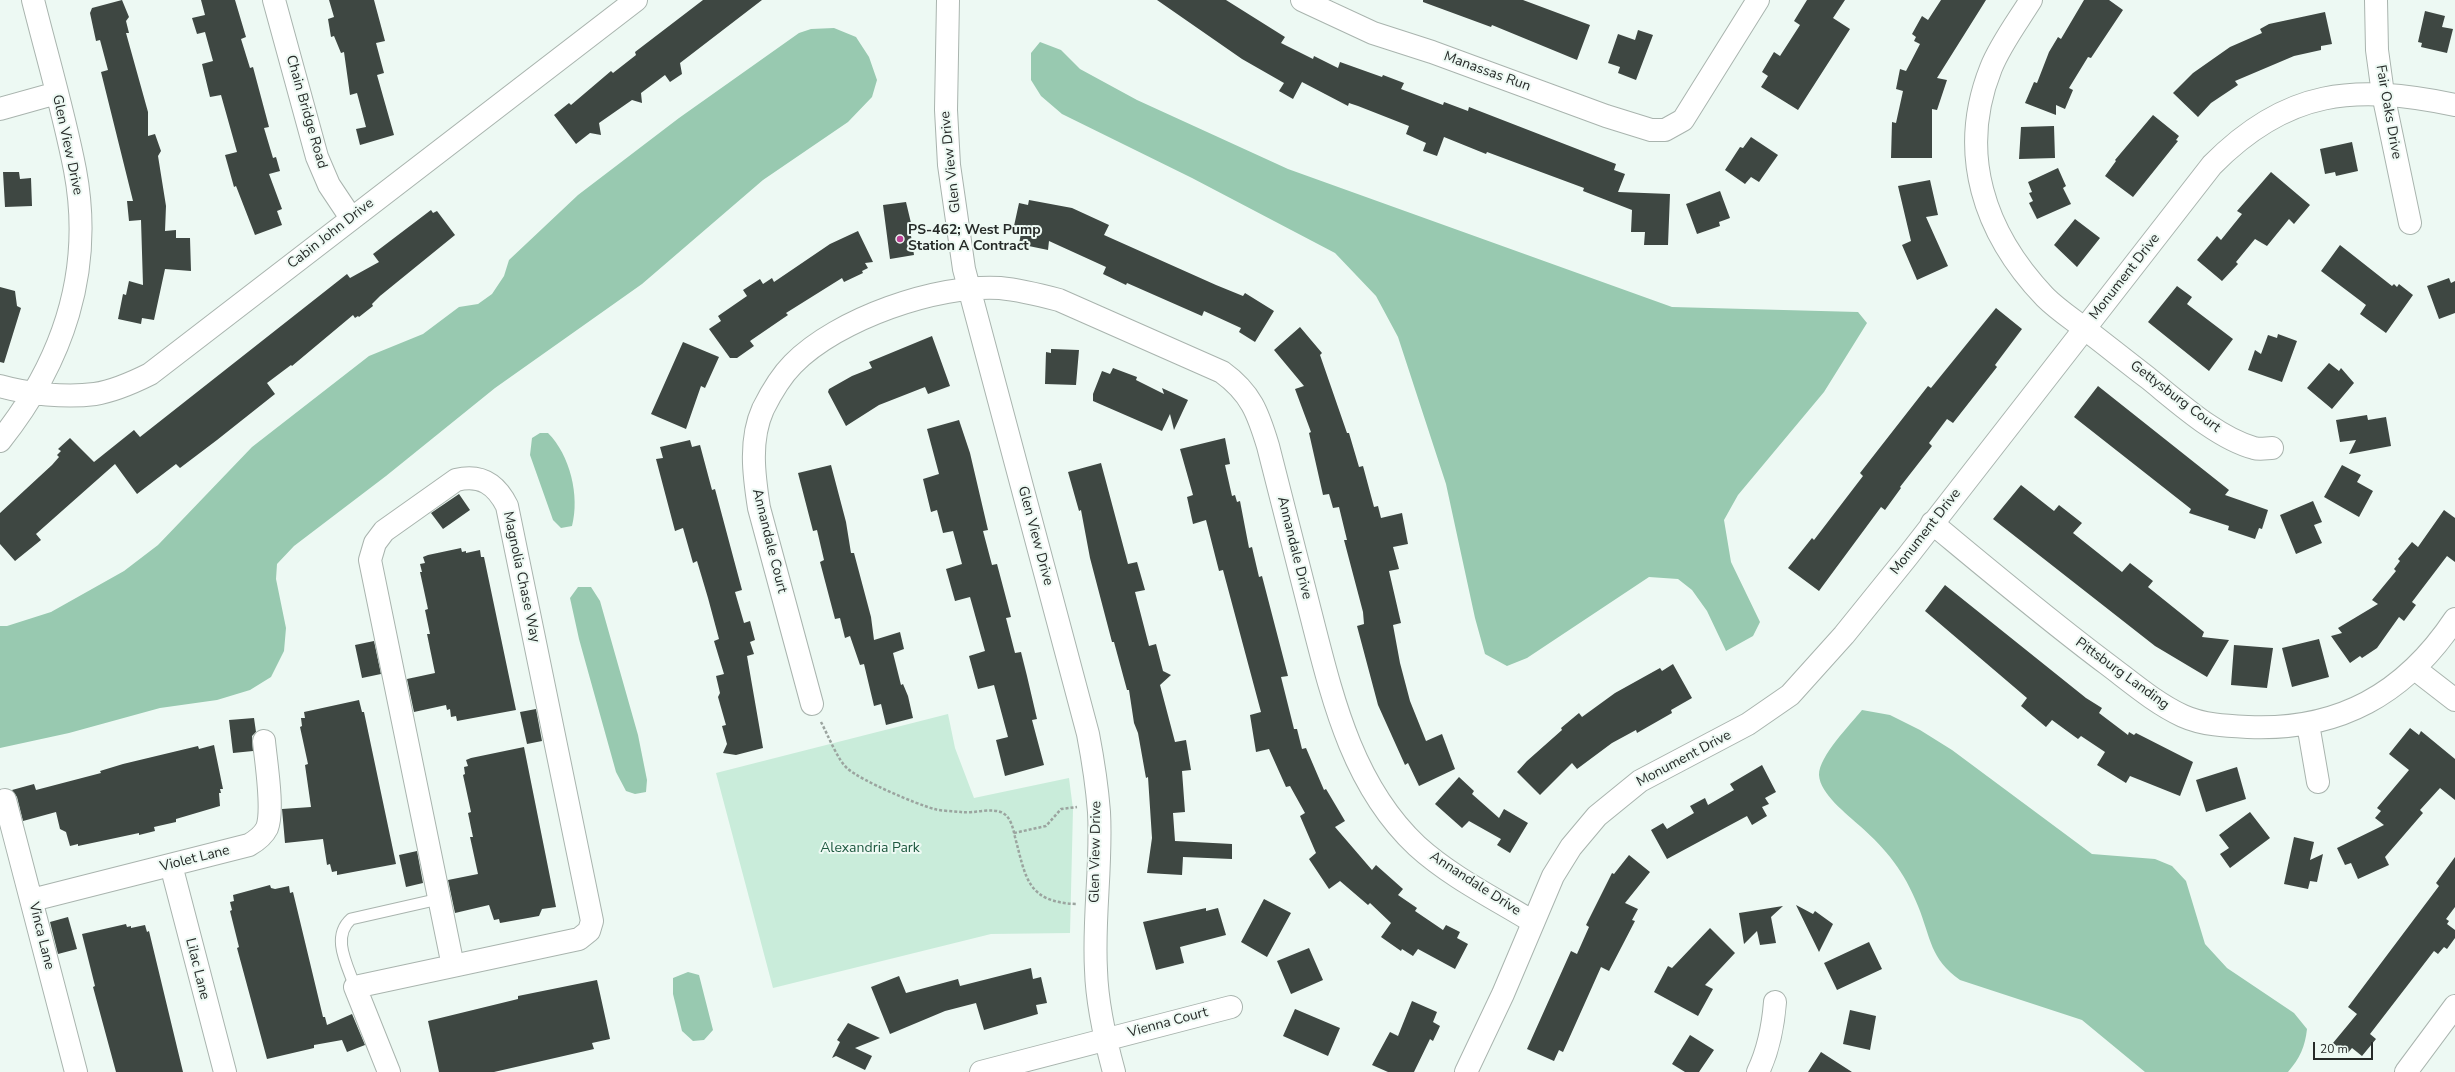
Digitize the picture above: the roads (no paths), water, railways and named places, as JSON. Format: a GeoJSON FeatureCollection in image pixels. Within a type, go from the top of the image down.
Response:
{"type":"FeatureCollection","features":[{"type":"Feature","properties":{"kind":"street","name":"Glen View Drive"},"geometry":{"type":"LineString","coordinates":[[0,441],[35,393],[55,355],[66,324],[74,293],[79,252],[80,211],[75,171],[33,0]]}},
{"type":"Feature","properties":{"kind":"street","name":"Chain Bridge Road"},"geometry":{"type":"LineString","coordinates":[[274,0],[317,157],[329,184],[351,218]]}},
{"type":"Feature","properties":{"kind":"street","name":"Cabin John Drive"},"geometry":{"type":"LineString","coordinates":[[0,386],[35,393],[95,394],[123,387],[150,374],[174,358],[351,218],[636,0]]}},
{"type":"Feature","properties":{"kind":"street","name":"Glen View Drive"},"geometry":{"type":"LineString","coordinates":[[948,0],[946,110],[949,165],[964,269],[1088,734],[1095,769],[1098,803],[1099,857],[1096,905],[1096,972],[1105,1040],[1114,1072]]}},
{"type":"Feature","properties":{"kind":"street","name":"Manassas Run"},"geometry":{"type":"LineString","coordinates":[[1302,0],[1373,33],[1432,52],[1606,116],[1651,130],[1665,130],[1678,134],[1683,120],[1691,110],[1758,0]]}},
{"type":"Feature","properties":{"kind":"street","name":"Gettysburg Court"},"geometry":{"type":"LineString","coordinates":[[2031,0],[1991,67],[1981,96],[1976,126],[1976,157],[1979,181],[1994,224],[2003,243],[2022,271],[2046,297],[2199,418],[2237,442],[2256,449],[2272,448]]}},
{"type":"Feature","properties":{"kind":"street","name":"Fair Oaks Drive"},"geometry":{"type":"LineString","coordinates":[[2376,0],[2377,50],[2383,94],[2410,223]]}},
{"type":"Feature","properties":{"kind":"street"},"geometry":{"type":"LineString","coordinates":[[0,109],[57,93]]}},
{"type":"Feature","properties":{"kind":"street","name":"Monument Drive"},"geometry":{"type":"LineString","coordinates":[[1466,1072],[1503,994],[1553,876],[1571,847],[1597,816],[1640,781],[1748,724],[1790,695],[1844,635],[2212,165],[2230,146],[2256,127],[2284,111],[2314,99],[2337,96],[2383,94],[2428,99],[2455,105]]}},
{"type":"Feature","properties":{"kind":"street","name":"Annandale Court"},"geometry":{"type":"LineString","coordinates":[[812,704],[759,508],[754,479],[754,449],[762,410],[777,384],[793,364],[808,351],[848,327],[904,302],[934,294],[969,289]]}},
{"type":"Feature","properties":{"kind":"street","name":"Annandale Drive"},"geometry":{"type":"LineString","coordinates":[[969,289],[1006,289],[1033,293],[1059,300],[1222,372],[1235,381],[1248,396],[1257,410],[1268,446],[1339,719],[1355,757],[1375,794],[1398,825],[1417,846],[1444,868],[1533,922]]}},
{"type":"Feature","properties":{"kind":"street","name":"Magnolia Chase Way"},"geometry":{"type":"LineString","coordinates":[[355,987],[453,966],[579,939],[589,931],[592,921],[507,506],[495,486],[480,479],[467,478],[456,480],[384,531],[375,543],[370,560],[453,966]]}},
{"type":"Feature","properties":{"kind":"street","name":"Pittsburg Landing"},"geometry":{"type":"LineString","coordinates":[[1932,524],[2066,634],[2162,705],[2184,716],[2223,726],[2272,728],[2308,724],[2335,717],[2370,702],[2396,685],[2415,669],[2442,639],[2455,619]]}},
{"type":"Feature","properties":{"kind":"street"},"geometry":{"type":"LineString","coordinates":[[2415,669],[2455,700]]}},
{"type":"Feature","properties":{"kind":"street"},"geometry":{"type":"LineString","coordinates":[[2308,724],[2318,782]]}},
{"type":"Feature","properties":{"kind":"street","name":"Violet Lane"},"geometry":{"type":"LineString","coordinates":[[32,900],[248,845],[258,840],[266,830],[270,818],[264,742]]}},
{"type":"Feature","properties":{"kind":"street","name":"Vinca Lane"},"geometry":{"type":"LineString","coordinates":[[5,800],[76,1072]]}},
{"type":"Feature","properties":{"kind":"street","name":"Lilac Lane"},"geometry":{"type":"LineString","coordinates":[[170,865],[225,1072]]}},
{"type":"Feature","properties":{"kind":"street"},"geometry":{"type":"LineString","coordinates":[[355,987],[389,1072]]}},
{"type":"Feature","properties":{"kind":"street"},"geometry":{"type":"LineString","coordinates":[[1758,1072],[1765,1058],[1773,1028],[1775,1002]]}},
{"type":"Feature","properties":{"kind":"street"},"geometry":{"type":"LineString","coordinates":[[2406,1072],[2455,1006]]}},
{"type":"Feature","properties":{"kind":"street","name":"Vienna Court"},"geometry":{"type":"LineString","coordinates":[[982,1072],[1231,1007]]}},
{"type":"Feature","properties":{"kind":"lane"},"geometry":{"type":"LineString","coordinates":[[355,987],[341,944],[340,936],[344,926],[351,919],[439,899]]}},
{"type":"Feature","properties":{"kind":"place","name":"PS-462; West Pump Station A Contract"},"geometry":{"type":"Point","coordinates":[900,239]}},
{"type":"Feature","properties":{"kind":"park label","name":"Alexandria Park"},"geometry":{"type":"Point","coordinates":[870,849]}}]}
